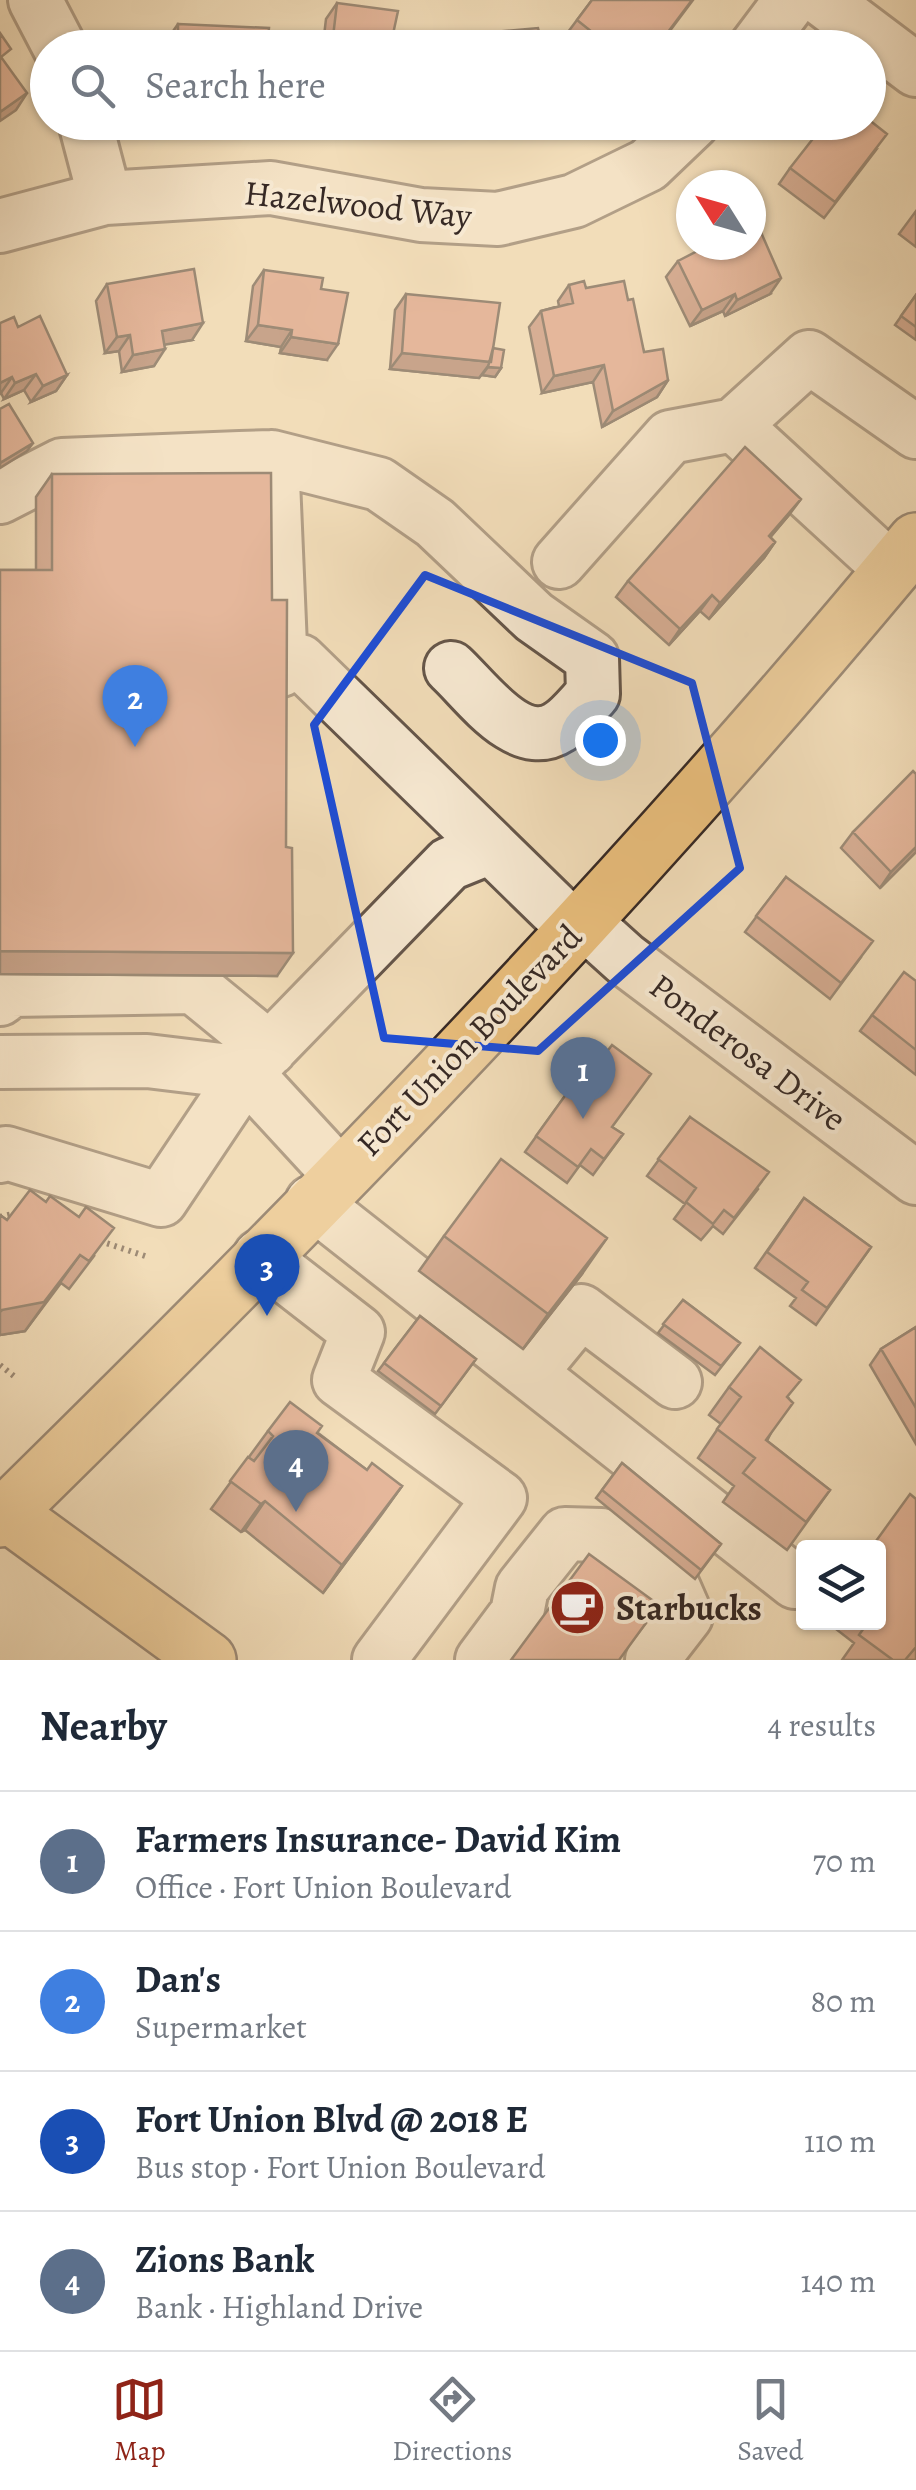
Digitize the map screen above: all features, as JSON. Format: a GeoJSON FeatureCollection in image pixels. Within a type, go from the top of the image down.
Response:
{"type":"FeatureCollection","features":[{"type":"Feature","properties":{"kind":"main road","name":"Fort Union Boulevard"},"geometry":{"type":"LineString","coordinates":[[2,1508],[260,1256],[580,926],[697,798],[904,555]]}},
{"type":"Feature","properties":{"kind":"main road"},"geometry":{"type":"LineString","coordinates":[[2,1508],[208,1660]]}},
{"type":"Feature","properties":{"kind":"street"},"geometry":{"type":"LineString","coordinates":[[35,0],[51,30]]}},
{"type":"Feature","properties":{"kind":"street"},"geometry":{"type":"LineString","coordinates":[[768,30],[791,0]]}},
{"type":"Feature","properties":{"kind":"street"},"geometry":{"type":"LineString","coordinates":[[823,0],[863,30]]}},
{"type":"Feature","properties":{"kind":"street"},"geometry":{"type":"LineString","coordinates":[[886,47],[916,70]]}},
{"type":"Feature","properties":{"kind":"street"},"geometry":{"type":"LineString","coordinates":[[90,140],[105,198]]}},
{"type":"Feature","properties":{"kind":"street","name":"Hazelwood Way"},"geometry":{"type":"LineString","coordinates":[[0,226],[105,198],[271,188],[421,215],[498,219],[574,201],[648,164],[674,140]]}},
{"type":"Feature","properties":{"kind":"street"},"geometry":{"type":"LineString","coordinates":[[559,562],[670,437],[734,425],[810,356],[916,432]]}},
{"type":"Feature","properties":{"kind":"street"},"geometry":{"type":"LineString","coordinates":[[734,425],[904,555]]}},
{"type":"Feature","properties":{"kind":"street"},"geometry":{"type":"LineString","coordinates":[[272,457],[281,710]]}},
{"type":"Feature","properties":{"kind":"street"},"geometry":{"type":"LineString","coordinates":[[0,497],[62,465],[272,457],[379,484],[435,523],[534,617],[592,658],[593,694],[558,728],[539,734],[513,727],[452,668]]}},
{"type":"Feature","properties":{"kind":"street","name":"Ponderosa Drive"},"geometry":{"type":"LineString","coordinates":[[300,661],[491,847],[580,926],[916,1178]]}},
{"type":"Feature","properties":{"kind":"street"},"geometry":{"type":"LineString","coordinates":[[0,1156],[6,1153],[161,1200],[258,1061],[450,864],[491,847]]}},
{"type":"Feature","properties":{"kind":"street"},"geometry":{"type":"LineString","coordinates":[[281,961],[285,975],[312,1004]]}},
{"type":"Feature","properties":{"kind":"street"},"geometry":{"type":"LineString","coordinates":[[0,999],[11,990],[194,987],[258,1061],[326,1188],[530,1373],[795,1582]]}},
{"type":"Feature","properties":{"kind":"street"},"geometry":{"type":"LineString","coordinates":[[0,1062],[258,1061]]}},
{"type":"Feature","properties":{"kind":"street"},"geometry":{"type":"LineString","coordinates":[[260,1256],[358,1332],[338,1380],[500,1498],[378,1660]]}},
{"type":"Feature","properties":{"kind":"street"},"geometry":{"type":"LineString","coordinates":[[530,1373],[582,1311],[675,1382]]}},
{"type":"Feature","properties":{"kind":"street"},"geometry":{"type":"LineString","coordinates":[[482,1660],[517,1613],[522,1588],[565,1534],[601,1535],[672,1584],[686,1616],[652,1660]]}},
{"type":"Feature","properties":{"kind":"path"},"geometry":{"type":"LineString","coordinates":[[0,1218],[12,1211],[29,1217]]}},
{"type":"Feature","properties":{"kind":"path"},"geometry":{"type":"LineString","coordinates":[[97,1240],[148,1257]]}},
{"type":"Feature","properties":{"kind":"path"},"geometry":{"type":"LineString","coordinates":[[0,1365],[15,1377]]}},
{"type":"Feature","properties":{"kind":"highlighted area"},"geometry":{"type":"Polygon","coordinates":[[[425,575],[692,683],[740,868],[538,1051],[384,1038],[314,725],[425,575]]]}},
{"type":"Feature","properties":{"kind":"building"},"geometry":{"type":"Polygon","coordinates":[[[592,0],[692,0],[670,30],[590,30],[577,20],[592,0]]]}},
{"type":"Feature","properties":{"kind":"building"},"geometry":{"type":"Polygon","coordinates":[[[337,3],[398,11],[394,30],[334,30],[337,3]]]}},
{"type":"Feature","properties":{"kind":"building"},"geometry":{"type":"Polygon","coordinates":[[[178,24],[269,28],[269,30],[178,30],[178,24]]]}},
{"type":"Feature","properties":{"kind":"building"},"geometry":{"type":"Polygon","coordinates":[[[0,33],[11,49],[1,57],[27,93],[0,112],[0,33]]]}},
{"type":"Feature","properties":{"kind":"building"},"geometry":{"type":"Polygon","coordinates":[[[812,140],[882,140],[835,202],[790,168],[812,140]]]}},
{"type":"Feature","properties":{"kind":"building"},"geometry":{"type":"Polygon","coordinates":[[[766,244],[781,278],[737,300],[735,294],[702,310],[678,261],[766,260],[766,244]]]}},
{"type":"Feature","properties":{"kind":"building"},"geometry":{"type":"Polygon","coordinates":[[[194,269],[203,323],[162,331],[165,349],[133,355],[130,335],[117,337],[107,284],[194,269]]]}},
{"type":"Feature","properties":{"kind":"building"},"geometry":{"type":"Polygon","coordinates":[[[264,270],[323,278],[321,289],[348,293],[338,344],[291,337],[292,330],[258,325],[264,270]]]}},
{"type":"Feature","properties":{"kind":"building"},"geometry":{"type":"Polygon","coordinates":[[[584,281],[586,288],[624,281],[628,300],[633,299],[644,352],[663,349],[668,380],[613,411],[604,365],[554,376],[541,311],[573,303],[569,285],[584,281]]]}},
{"type":"Feature","properties":{"kind":"building"},"geometry":{"type":"Polygon","coordinates":[[[406,294],[500,303],[491,362],[402,353],[406,294]]]}},
{"type":"Feature","properties":{"kind":"building"},"geometry":{"type":"Polygon","coordinates":[[[916,295],[916,327],[901,316],[916,295]]]}},
{"type":"Feature","properties":{"kind":"building"},"geometry":{"type":"Polygon","coordinates":[[[40,316],[67,375],[43,386],[36,374],[15,383],[12,377],[0,383],[0,323],[14,317],[18,327],[40,316]]]}},
{"type":"Feature","properties":{"kind":"building"},"geometry":{"type":"Polygon","coordinates":[[[493,348],[504,350],[501,368],[488,367],[493,348]]]}},
{"type":"Feature","properties":{"kind":"building"},"geometry":{"type":"Polygon","coordinates":[[[9,404],[33,443],[0,463],[0,409],[9,404]]]}},
{"type":"Feature","properties":{"kind":"building"},"geometry":{"type":"Polygon","coordinates":[[[745,447],[801,499],[769,536],[775,542],[720,603],[712,595],[680,629],[628,581],[745,447]]]}},
{"type":"Feature","properties":{"kind":"building"},"geometry":{"type":"Polygon","coordinates":[[[271,473],[272,600],[287,600],[286,847],[292,848],[293,953],[0,951],[0,570],[52,570],[52,474],[271,473]]]}},
{"type":"Feature","properties":{"kind":"building"},"geometry":{"type":"Polygon","coordinates":[[[913,771],[916,847],[891,872],[853,832],[913,771]]]}},
{"type":"Feature","properties":{"kind":"building"},"geometry":{"type":"Polygon","coordinates":[[[786,877],[873,941],[841,983],[756,916],[786,877]]]}},
{"type":"Feature","properties":{"kind":"building"},"geometry":{"type":"Polygon","coordinates":[[[904,972],[916,981],[916,1050],[872,1015],[904,972]]]}},
{"type":"Feature","properties":{"kind":"building"},"geometry":{"type":"Polygon","coordinates":[[[612,1045],[651,1074],[612,1127],[623,1134],[604,1159],[591,1149],[578,1167],[536,1136],[580,1075],[586,1079],[612,1045]]]}},
{"type":"Feature","properties":{"kind":"building"},"geometry":{"type":"Polygon","coordinates":[[[690,1117],[769,1172],[734,1218],[724,1210],[713,1224],[686,1202],[696,1188],[658,1159],[690,1117]]]}},
{"type":"Feature","properties":{"kind":"building"},"geometry":{"type":"Polygon","coordinates":[[[501,1159],[607,1238],[548,1314],[444,1236],[501,1159]]]}},
{"type":"Feature","properties":{"kind":"building"},"geometry":{"type":"Polygon","coordinates":[[[30,1190],[46,1202],[50,1196],[79,1217],[86,1207],[114,1228],[89,1261],[80,1255],[44,1302],[2,1310],[0,1215],[7,1220],[30,1190]]]}},
{"type":"Feature","properties":{"kind":"building"},"geometry":{"type":"Polygon","coordinates":[[[804,1198],[871,1247],[827,1308],[802,1290],[808,1282],[767,1252],[804,1198]]]}},
{"type":"Feature","properties":{"kind":"building"},"geometry":{"type":"Polygon","coordinates":[[[683,1300],[740,1343],[721,1366],[663,1324],[683,1300]]]}},
{"type":"Feature","properties":{"kind":"building"},"geometry":{"type":"Polygon","coordinates":[[[420,1316],[476,1359],[441,1406],[384,1363],[420,1316]]]}},
{"type":"Feature","properties":{"kind":"building"},"geometry":{"type":"Polygon","coordinates":[[[916,1327],[916,1408],[881,1349],[916,1327]]]}},
{"type":"Feature","properties":{"kind":"building"},"geometry":{"type":"Polygon","coordinates":[[[760,1347],[801,1380],[787,1397],[793,1403],[766,1440],[830,1490],[806,1522],[743,1473],[755,1458],[717,1429],[741,1397],[729,1387],[760,1347]]]}},
{"type":"Feature","properties":{"kind":"building"},"geometry":{"type":"Polygon","coordinates":[[[290,1402],[322,1426],[317,1433],[367,1470],[372,1463],[402,1486],[342,1565],[265,1501],[261,1504],[230,1481],[248,1457],[254,1461],[273,1436],[268,1431],[290,1402]]]}},
{"type":"Feature","properties":{"kind":"building"},"geometry":{"type":"Polygon","coordinates":[[[622,1463],[721,1544],[701,1570],[602,1490],[622,1463]]]}},
{"type":"Feature","properties":{"kind":"building"},"geometry":{"type":"Polygon","coordinates":[[[910,1494],[916,1499],[916,1647],[905,1660],[893,1660],[859,1635],[862,1630],[886,1630],[886,1540],[877,1540],[910,1494]]]}},
{"type":"Feature","properties":{"kind":"building","name":"Starbucks"},"geometry":{"type":"Polygon","coordinates":[[[589,1554],[659,1605],[619,1660],[511,1660],[589,1554]]]}},
{"type":"Feature","properties":{"kind":"place","name":"Dan's"},"geometry":{"type":"Point","coordinates":[135,747]}},
{"type":"Feature","properties":{"kind":"place","name":"Farmers Insurance- David Kim"},"geometry":{"type":"Point","coordinates":[583,1119]}},
{"type":"Feature","properties":{"kind":"place","name":"Fort Union Blvd @ 2018 E"},"geometry":{"type":"Point","coordinates":[267,1316]}},
{"type":"Feature","properties":{"kind":"place","name":"Zions Bank"},"geometry":{"type":"Point","coordinates":[296,1512]}},
{"type":"Feature","properties":{"kind":"place","name":"Starbucks"},"geometry":{"type":"Point","coordinates":[577,1608]}}]}
